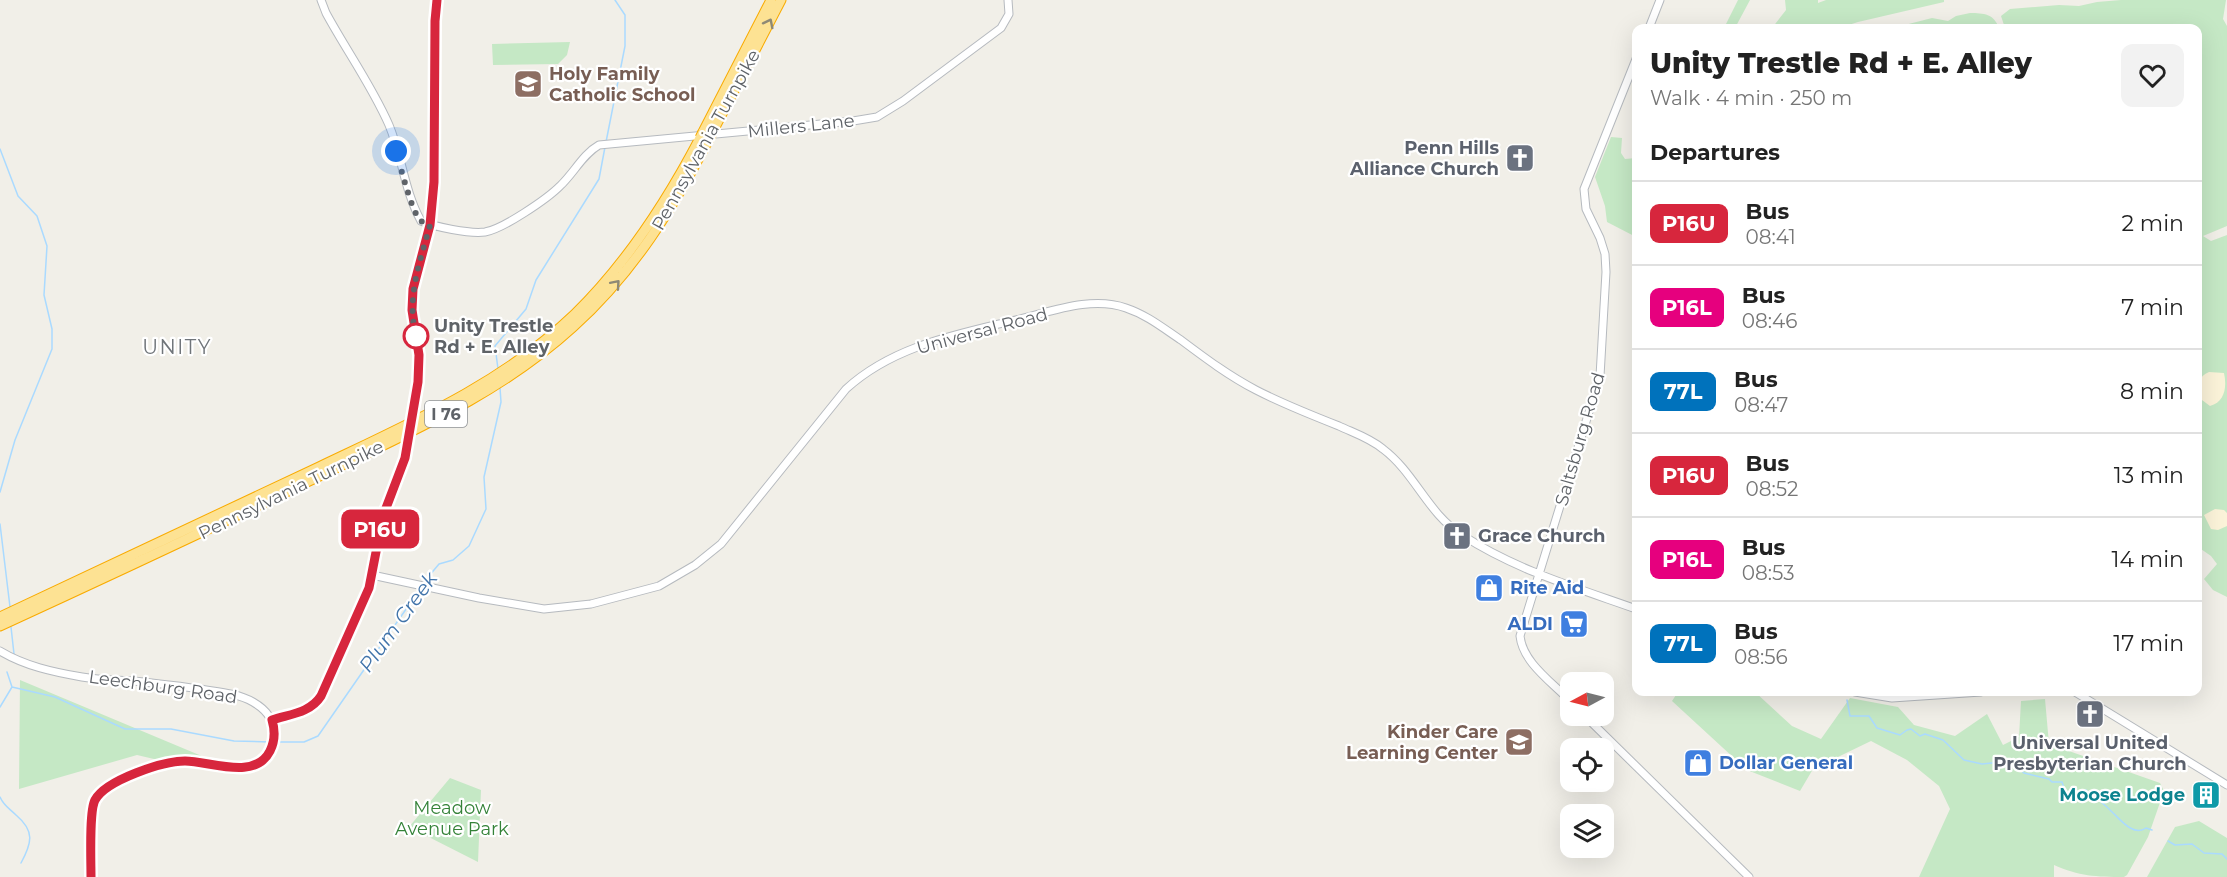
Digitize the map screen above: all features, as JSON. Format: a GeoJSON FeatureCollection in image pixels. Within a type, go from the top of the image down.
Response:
{"type":"FeatureCollection","features":[{"type":"Feature","properties":{"kind":"highway","name":"Pennsylvania Turnpike"},"geometry":{"type":"LineString","coordinates":[[707,135],[771,0]]}},
{"type":"Feature","properties":{"kind":"highway","name":"Pennsylvania Turnpike"},"geometry":{"type":"LineString","coordinates":[[0,626],[421,418],[501,373],[527,354],[574,314],[618,268],[661,208],[707,135],[781,0]]}},
{"type":"Feature","properties":{"kind":"highway","name":"Pennsylvania Turnpike"},"geometry":{"type":"LineString","coordinates":[[0,617],[93,579]]}},
{"type":"Feature","properties":{"kind":"street"},"geometry":{"type":"LineString","coordinates":[[321,0],[326,13],[376,98],[389,126],[406,185],[418,215],[421,221],[430,225]]}},
{"type":"Feature","properties":{"kind":"street"},"geometry":{"type":"LineString","coordinates":[[91,877],[93,803],[105,789],[164,763],[187,761],[234,768],[254,765],[267,756],[274,735],[272,720],[302,712],[317,703],[362,608],[372,575],[383,516],[405,458],[417,389],[419,355],[413,321],[413,289],[430,225],[434,182],[437,0]]}},
{"type":"Feature","properties":{"kind":"street","name":"Millers Lane"},"geometry":{"type":"LineString","coordinates":[[430,225],[477,232],[497,228],[555,190],[591,151],[605,144],[877,117],[903,101],[1001,28],[1009,14],[1008,0]]}},
{"type":"Feature","properties":{"kind":"street"},"geometry":{"type":"LineString","coordinates":[[1651,24],[1660,0]]}},
{"type":"Feature","properties":{"kind":"street","name":"Saltsburg Road"},"geometry":{"type":"LineString","coordinates":[[1560,691],[1528,657],[1521,643],[1522,626],[1596,393],[1602,363],[1605,254],[1586,209],[1583,195],[1585,182],[1632,68]]}},
{"type":"Feature","properties":{"kind":"street","name":"Universal Road"},"geometry":{"type":"LineString","coordinates":[[372,575],[544,609],[591,604],[659,586],[695,566],[721,544],[831,406],[865,373],[897,355],[945,337],[1061,309],[1096,303],[1119,305],[1135,311],[1228,374],[1256,390],[1377,444],[1403,467],[1433,509],[1450,527],[1481,546],[1538,575],[1632,608]]}},
{"type":"Feature","properties":{"kind":"street","name":"Leechburg Road"},"geometry":{"type":"LineString","coordinates":[[0,651],[25,663],[58,672],[231,694],[253,702],[267,712],[272,720]]}},
{"type":"Feature","properties":{"kind":"street"},"geometry":{"type":"LineString","coordinates":[[1880,696],[1892,698],[1922,696]]}},
{"type":"Feature","properties":{"kind":"street"},"geometry":{"type":"LineString","coordinates":[[2082,696],[2227,785]]}},
{"type":"Feature","properties":{"kind":"street"},"geometry":{"type":"LineString","coordinates":[[1595,726],[1749,877]]}},
{"type":"Feature","properties":{"kind":"green space"},"geometry":{"type":"Polygon","coordinates":[[[1738,0],[1750,0],[1737,24],[1726,24],[1738,0]]]}},
{"type":"Feature","properties":{"kind":"green space"},"geometry":{"type":"Polygon","coordinates":[[[1785,0],[1818,0],[1818,3],[1826,0],[1944,0],[1944,2],[1852,24],[1775,24],[1786,10],[1785,0]]]}},
{"type":"Feature","properties":{"kind":"green space"},"geometry":{"type":"Polygon","coordinates":[[[2226,0],[2223,19],[2227,26],[2227,226],[2203,236],[2211,241],[2227,235],[2227,597],[2213,590],[2204,579],[2217,564],[2202,550],[2202,24],[2004,24],[2001,16],[2010,9],[2059,5],[2079,6],[2097,2],[2226,0]]]}},
{"type":"Feature","properties":{"kind":"green space"},"geometry":{"type":"Polygon","coordinates":[[[1980,13],[1988,15],[1997,24],[1909,24],[1932,18],[1948,21],[1956,16],[1980,13]]]}},
{"type":"Feature","properties":{"kind":"green space"},"geometry":{"type":"Polygon","coordinates":[[[570,42],[567,55],[558,64],[493,65],[492,44],[570,42]]]}},
{"type":"Feature","properties":{"kind":"green space"},"geometry":{"type":"Polygon","coordinates":[[[1611,137],[1622,138],[1621,153],[1625,159],[1632,158],[1632,235],[1607,222],[1605,206],[1595,177],[1611,137]]]}},
{"type":"Feature","properties":{"kind":"green space"},"geometry":{"type":"Polygon","coordinates":[[[20,680],[228,767],[171,763],[137,755],[19,789],[20,680]]]}},
{"type":"Feature","properties":{"kind":"green space"},"geometry":{"type":"Polygon","coordinates":[[[1675,696],[1759,696],[1792,726],[1821,739],[1850,698],[1898,707],[1914,725],[1955,736],[1987,714],[2003,745],[2019,737],[2021,701],[2045,699],[2049,744],[2160,783],[2164,791],[2148,837],[2124,877],[2088,875],[2054,865],[2054,877],[1919,877],[1950,809],[1939,786],[1907,760],[1871,741],[1813,769],[1800,791],[1747,770],[1672,701],[1675,696]]]}},
{"type":"Feature","properties":{"kind":"green space","name":"Meadow Avenue Park"},"geometry":{"type":"Polygon","coordinates":[[[450,778],[481,790],[478,862],[409,827],[450,778]]]}},
{"type":"Feature","properties":{"kind":"green space"},"geometry":{"type":"Polygon","coordinates":[[[2199,821],[2227,838],[2227,877],[2147,877],[2175,827],[2199,821]]]}},
{"type":"Feature","properties":{"kind":"sand"},"geometry":{"type":"Polygon","coordinates":[[[2224,373],[2224,393],[2219,401],[2210,406],[2202,400],[2202,377],[2205,374],[2224,373]]]}},
{"type":"Feature","properties":{"kind":"sand"},"geometry":{"type":"Polygon","coordinates":[[[2215,509],[2224,510],[2227,513],[2227,526],[2218,530],[2211,529],[2204,515],[2215,509]]]}},
{"type":"Feature","properties":{"kind":"waterway","name":"Plum Creek"},"geometry":{"type":"LineString","coordinates":[[606,142],[625,46],[625,15],[615,0]]}},
{"type":"Feature","properties":{"kind":"waterway","name":"Plum Creek"},"geometry":{"type":"LineString","coordinates":[[498,369],[495,346],[526,309],[536,280],[599,179],[605,147]]}},
{"type":"Feature","properties":{"kind":"waterway"},"geometry":{"type":"LineString","coordinates":[[0,149],[18,196],[37,216],[47,246],[44,295],[52,329],[52,349],[15,440],[0,492]]}},
{"type":"Feature","properties":{"kind":"waterway","name":"Plum Creek"},"geometry":{"type":"LineString","coordinates":[[424,582],[439,564],[453,560],[469,546],[486,509],[484,477],[501,402],[500,388]]}},
{"type":"Feature","properties":{"kind":"waterway"},"geometry":{"type":"LineString","coordinates":[[0,524],[10,607]]}},
{"type":"Feature","properties":{"kind":"waterway","name":"Plum Creek"},"geometry":{"type":"LineString","coordinates":[[275,742],[304,742],[318,736],[420,589]]}},
{"type":"Feature","properties":{"kind":"waterway"},"geometry":{"type":"LineString","coordinates":[[11,627],[14,654]]}},
{"type":"Feature","properties":{"kind":"waterway"},"geometry":{"type":"LineString","coordinates":[[7,672],[12,687]]}},
{"type":"Feature","properties":{"kind":"waterway","name":"Plum Creek"},"geometry":{"type":"LineString","coordinates":[[0,707],[12,687],[55,697],[125,729],[171,729],[234,741],[270,742]]}},
{"type":"Feature","properties":{"kind":"waterway"},"geometry":{"type":"LineString","coordinates":[[1847,700],[1850,716],[1869,716],[1877,728],[1900,735],[1911,729],[1920,736],[1925,734],[1943,740],[1964,760],[1982,764],[2011,761],[2024,773],[2049,779],[2052,782],[2062,782],[2067,797],[2086,790],[2132,829],[2152,830]]}},
{"type":"Feature","properties":{"kind":"waterway","name":"Plum Creek"},"geometry":{"type":"LineString","coordinates":[[0,797],[29,832],[28,849],[21,863]]}},
{"type":"Feature","properties":{"kind":"waterway"},"geometry":{"type":"LineString","coordinates":[[2168,841],[2175,845],[2192,844],[2204,853],[2222,854],[2227,859]]}},
{"type":"Feature","properties":{"kind":"bus line","name":"P16U"},"geometry":{"type":"LineString","coordinates":[[91,877],[93,803],[96,797],[105,789],[132,775],[164,763],[187,761],[242,768],[260,762],[267,756],[273,743],[272,720],[302,712],[317,703],[366,598],[383,516],[405,458],[418,382],[419,355],[413,321],[413,289],[430,225],[434,182],[437,0]]}},
{"type":"Feature","properties":{"kind":"place","name":"Holy Family Catholic School"},"geometry":{"type":"Point","coordinates":[528,84]}},
{"type":"Feature","properties":{"kind":"place","name":"Penn Hills Alliance Church"},"geometry":{"type":"Point","coordinates":[1520,158]}},
{"type":"Feature","properties":{"kind":"place","name":"Unity Trestle Rd + E. Alley"},"geometry":{"type":"Point","coordinates":[416,336]}},
{"type":"Feature","properties":{"kind":"place","name":"Grace Church"},"geometry":{"type":"Point","coordinates":[1457,536]}},
{"type":"Feature","properties":{"kind":"place","name":"Rite Aid"},"geometry":{"type":"Point","coordinates":[1489,588]}},
{"type":"Feature","properties":{"kind":"place","name":"ALDI"},"geometry":{"type":"Point","coordinates":[1574,624]}},
{"type":"Feature","properties":{"kind":"place","name":"Universal United Presbyterian Church"},"geometry":{"type":"Point","coordinates":[2090,714]}},
{"type":"Feature","properties":{"kind":"place","name":"Kinder Care Learning Center"},"geometry":{"type":"Point","coordinates":[1519,742]}},
{"type":"Feature","properties":{"kind":"place","name":"Dollar General"},"geometry":{"type":"Point","coordinates":[1698,763]}},
{"type":"Feature","properties":{"kind":"place","name":"Moose Lodge"},"geometry":{"type":"Point","coordinates":[2206,795]}},
{"type":"Feature","properties":{"kind":"district","name":"UNITY"},"geometry":{"type":"Point","coordinates":[177,347]}},
{"type":"Feature","properties":{"kind":"route"},"geometry":{"type":"LineString","coordinates":[[396,151],[418,215],[421,221],[430,225],[413,289],[412,310],[416,336]]}}]}
